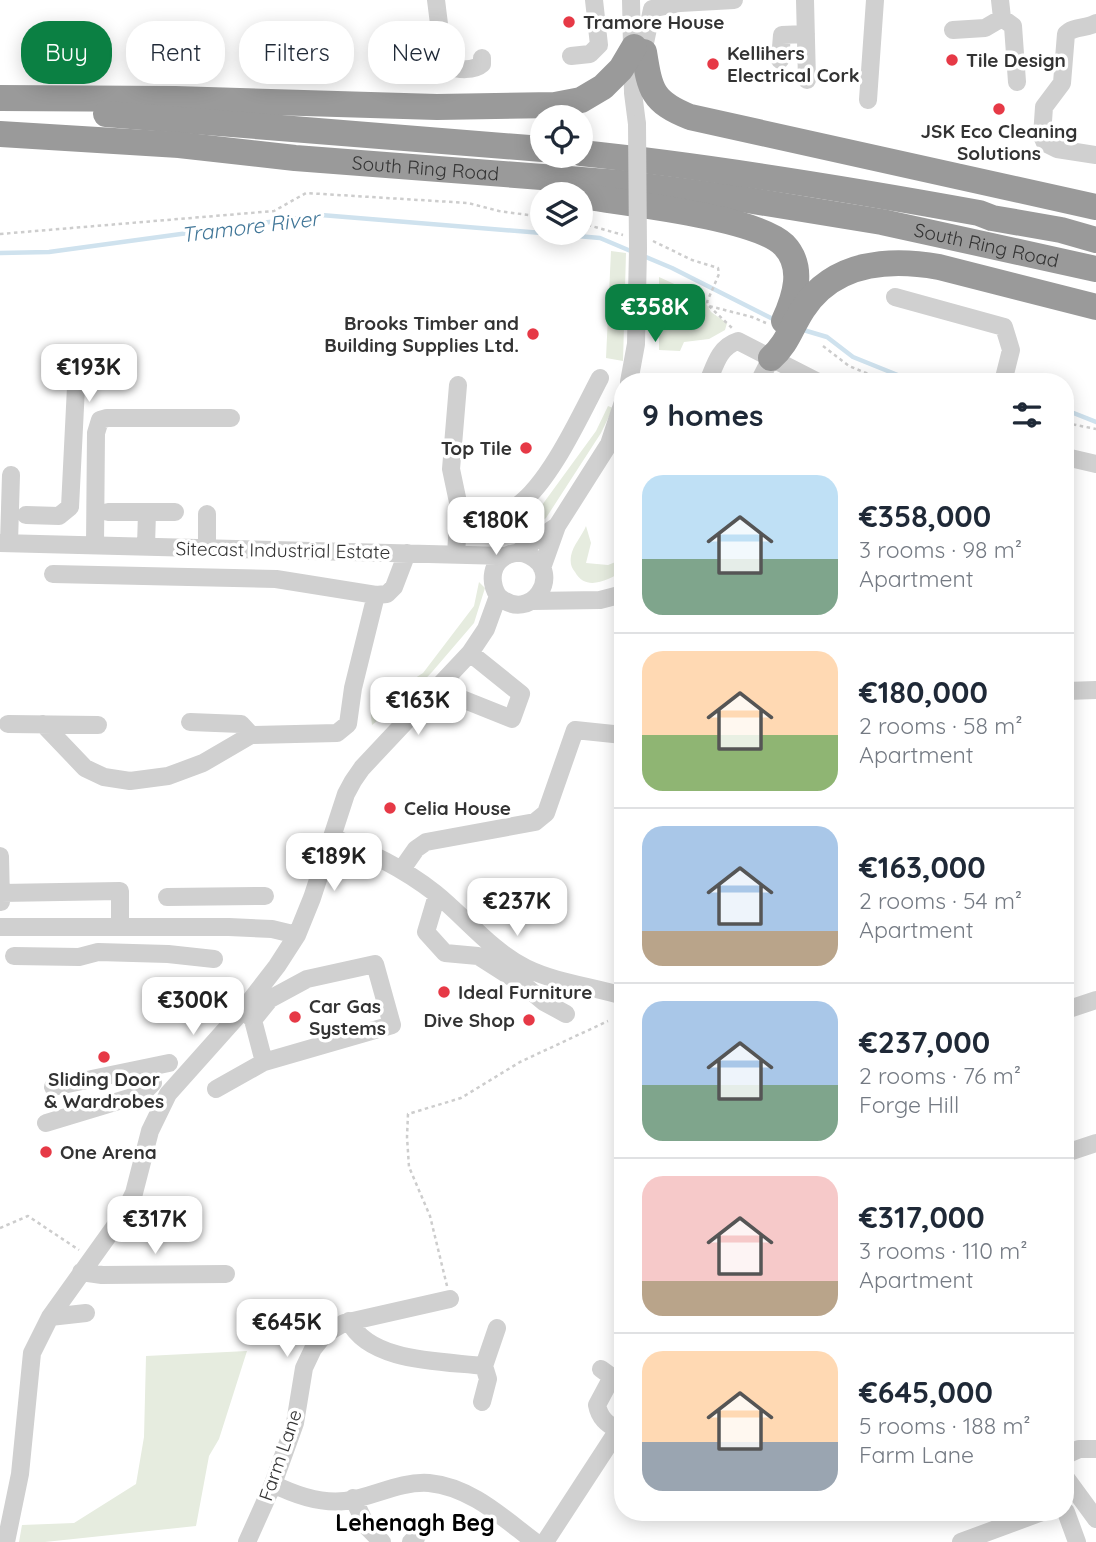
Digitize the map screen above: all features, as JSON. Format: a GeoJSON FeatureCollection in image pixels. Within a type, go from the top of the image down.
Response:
{"type":"FeatureCollection","features":[{"type":"Feature","properties":{"kind":"highway"},"geometry":{"type":"LineString","coordinates":[[0,98],[152,98],[437,107],[555,105],[581,100],[603,86],[639,49]]}},
{"type":"Feature","properties":{"kind":"highway"},"geometry":{"type":"LineString","coordinates":[[639,49],[653,92],[667,106],[690,117],[1096,207]]}},
{"type":"Feature","properties":{"kind":"highway","name":"South Ring Road"},"geometry":{"type":"LineString","coordinates":[[0,105],[530,148]]}},
{"type":"Feature","properties":{"kind":"highway","name":"South Ring Road"},"geometry":{"type":"LineString","coordinates":[[0,134],[179,145],[381,165],[620,183],[882,222],[1042,257],[1096,272]]}},
{"type":"Feature","properties":{"kind":"highway","name":"South Ring Road"},"geometry":{"type":"LineString","coordinates":[[593,154],[841,188],[1096,239]]}},
{"type":"Feature","properties":{"kind":"highway"},"geometry":{"type":"LineString","coordinates":[[381,165],[530,188]]}},
{"type":"Feature","properties":{"kind":"highway"},"geometry":{"type":"LineString","coordinates":[[593,198],[676,211],[754,228],[772,235],[786,247],[794,262],[797,280],[794,300],[773,342],[771,358]]}},
{"type":"Feature","properties":{"kind":"highway"},"geometry":{"type":"LineString","coordinates":[[882,222],[1096,283]]}},
{"type":"Feature","properties":{"kind":"highway"},"geometry":{"type":"LineString","coordinates":[[771,358],[783,347],[803,309],[823,287],[853,270],[877,263],[916,263],[939,267],[1096,307]]}},
{"type":"Feature","properties":{"kind":"street"},"geometry":{"type":"LineString","coordinates":[[436,0],[440,32],[449,66],[457,69],[478,68],[482,64],[482,58]]}},
{"type":"Feature","properties":{"kind":"street"},"geometry":{"type":"LineString","coordinates":[[572,56],[590,54],[599,45],[594,0]]}},
{"type":"Feature","properties":{"kind":"street"},"geometry":{"type":"LineString","coordinates":[[631,0],[639,9],[734,0]]}},
{"type":"Feature","properties":{"kind":"street"},"geometry":{"type":"LineString","coordinates":[[631,0],[639,49],[642,94],[637,124],[638,300],[636,344],[631,373]]}},
{"type":"Feature","properties":{"kind":"street"},"geometry":{"type":"LineString","coordinates":[[805,0],[807,80]]}},
{"type":"Feature","properties":{"kind":"street"},"geometry":{"type":"LineString","coordinates":[[869,100],[875,0]]}},
{"type":"Feature","properties":{"kind":"street"},"geometry":{"type":"LineString","coordinates":[[1000,0],[1002,19]]}},
{"type":"Feature","properties":{"kind":"street"},"geometry":{"type":"LineString","coordinates":[[639,49],[657,6]]}},
{"type":"Feature","properties":{"kind":"street"},"geometry":{"type":"LineString","coordinates":[[953,30],[985,28],[994,20],[1011,22],[1017,82]]}},
{"type":"Feature","properties":{"kind":"street"},"geometry":{"type":"LineString","coordinates":[[1096,23],[1071,30],[1063,39],[1062,83],[1044,107],[1042,136],[1045,143],[1057,149],[1096,155]]}},
{"type":"Feature","properties":{"kind":"street"},"geometry":{"type":"LineString","coordinates":[[780,60],[780,37],[784,34],[806,34]]}},
{"type":"Feature","properties":{"kind":"street"},"geometry":{"type":"LineString","coordinates":[[895,297],[1004,327],[1011,350],[1005,373]]}},
{"type":"Feature","properties":{"kind":"street"},"geometry":{"type":"LineString","coordinates":[[712,373],[727,345],[737,341],[799,373]]}},
{"type":"Feature","properties":{"kind":"street"},"geometry":{"type":"LineString","coordinates":[[764,373],[771,358]]}},
{"type":"Feature","properties":{"kind":"street"},"geometry":{"type":"LineString","coordinates":[[12,512],[59,516],[71,507],[77,367]]}},
{"type":"Feature","properties":{"kind":"street"},"geometry":{"type":"LineString","coordinates":[[459,519],[516,507],[532,491],[562,450],[600,379]]}},
{"type":"Feature","properties":{"kind":"street"},"geometry":{"type":"LineString","coordinates":[[458,385],[451,469],[463,555],[511,604],[600,600],[614,596]]}},
{"type":"Feature","properties":{"kind":"street"},"geometry":{"type":"LineString","coordinates":[[95,545],[96,433],[100,420],[232,418]]}},
{"type":"Feature","properties":{"kind":"street"},"geometry":{"type":"LineString","coordinates":[[486,629],[542,590],[543,572],[556,526],[608,444],[614,427]]}},
{"type":"Feature","properties":{"kind":"street"},"geometry":{"type":"LineString","coordinates":[[1074,459],[1096,464]]}},
{"type":"Feature","properties":{"kind":"street"},"geometry":{"type":"LineString","coordinates":[[4,543],[12,512],[10,475]]}},
{"type":"Feature","properties":{"kind":"street"},"geometry":{"type":"LineString","coordinates":[[108,512],[174,512]]}},
{"type":"Feature","properties":{"kind":"street"},"geometry":{"type":"LineString","coordinates":[[146,546],[147,512]]}},
{"type":"Feature","properties":{"kind":"street"},"geometry":{"type":"LineString","coordinates":[[207,514],[207,548]]}},
{"type":"Feature","properties":{"kind":"street"},"geometry":{"type":"LineString","coordinates":[[58,544],[59,516]]}},
{"type":"Feature","properties":{"kind":"street"},"geometry":{"type":"LineString","coordinates":[[264,1062],[248,1015],[297,935],[346,794],[362,768],[470,653],[486,629],[495,589],[495,567],[556,526]]}},
{"type":"Feature","properties":{"kind":"street","name":"Sitecast Industrial Estate"},"geometry":{"type":"LineString","coordinates":[[4,543],[512,554]]}},
{"type":"Feature","properties":{"kind":"street"},"geometry":{"type":"LineString","coordinates":[[53,575],[276,579],[376,595],[387,594],[394,587],[407,553]]}},
{"type":"Feature","properties":{"kind":"street"},"geometry":{"type":"LineString","coordinates":[[512,554],[532,556],[543,572],[572,600]]}},
{"type":"Feature","properties":{"kind":"street"},"geometry":{"type":"LineString","coordinates":[[43,724],[85,768],[104,777],[130,781],[167,776],[203,763],[251,735],[337,733],[348,724],[353,688],[376,595]]}},
{"type":"Feature","properties":{"kind":"street"},"geometry":{"type":"LineString","coordinates":[[437,689],[512,719],[521,694],[470,653]]}},
{"type":"Feature","properties":{"kind":"street"},"geometry":{"type":"LineString","coordinates":[[1074,691],[1096,690]]}},
{"type":"Feature","properties":{"kind":"street"},"geometry":{"type":"LineString","coordinates":[[190,722],[242,724],[251,735]]}},
{"type":"Feature","properties":{"kind":"street"},"geometry":{"type":"LineString","coordinates":[[8,724],[98,725]]}},
{"type":"Feature","properties":{"kind":"street"},"geometry":{"type":"LineString","coordinates":[[402,869],[416,849],[426,842],[535,822],[546,813],[575,730],[614,735]]}},
{"type":"Feature","properties":{"kind":"street"},"geometry":{"type":"LineString","coordinates":[[331,837],[402,869],[437,895],[482,937],[523,967],[562,983],[614,993]]}},
{"type":"Feature","properties":{"kind":"street"},"geometry":{"type":"LineString","coordinates":[[0,856],[1,898],[120,891],[120,927]]}},
{"type":"Feature","properties":{"kind":"street"},"geometry":{"type":"LineString","coordinates":[[437,895],[426,932],[446,953],[478,956],[566,1014]]}},
{"type":"Feature","properties":{"kind":"street"},"geometry":{"type":"LineString","coordinates":[[229,927],[230,896]]}},
{"type":"Feature","properties":{"kind":"street"},"geometry":{"type":"LineString","coordinates":[[178,928],[172,897],[265,896]]}},
{"type":"Feature","properties":{"kind":"street"},"geometry":{"type":"LineString","coordinates":[[0,927],[229,927],[272,929],[297,935]]}},
{"type":"Feature","properties":{"kind":"street"},"geometry":{"type":"LineString","coordinates":[[96,927],[98,952]]}},
{"type":"Feature","properties":{"kind":"street"},"geometry":{"type":"LineString","coordinates":[[14,956],[79,957],[98,952],[168,954],[214,959]]}},
{"type":"Feature","properties":{"kind":"street"},"geometry":{"type":"LineString","coordinates":[[6,1542],[20,1474],[33,1353],[50,1317],[123,1215],[134,1193],[150,1131],[168,1094],[248,1015],[270,999],[307,979],[375,964],[392,1025],[264,1062],[216,1089]]}},
{"type":"Feature","properties":{"kind":"street"},"geometry":{"type":"LineString","coordinates":[[1074,1007],[1096,1000]]}},
{"type":"Feature","properties":{"kind":"street"},"geometry":{"type":"LineString","coordinates":[[46,1123],[142,1094],[151,1076],[169,1063]]}},
{"type":"Feature","properties":{"kind":"street"},"geometry":{"type":"LineString","coordinates":[[151,1076],[168,1094]]}},
{"type":"Feature","properties":{"kind":"street"},"geometry":{"type":"LineString","coordinates":[[53,1087],[151,1076]]}},
{"type":"Feature","properties":{"kind":"street"},"geometry":{"type":"LineString","coordinates":[[1074,1150],[1096,1143]]}},
{"type":"Feature","properties":{"kind":"street"},"geometry":{"type":"LineString","coordinates":[[86,1265],[102,1275],[226,1274]]}},
{"type":"Feature","properties":{"kind":"street","name":"Farm Lane"},"geometry":{"type":"LineString","coordinates":[[247,1542],[273,1484],[295,1423],[304,1368],[313,1349],[325,1334],[349,1321],[450,1299]]}},
{"type":"Feature","properties":{"kind":"street"},"geometry":{"type":"LineString","coordinates":[[50,1317],[86,1314]]}},
{"type":"Feature","properties":{"kind":"street"},"geometry":{"type":"LineString","coordinates":[[349,1321],[362,1339],[377,1349],[395,1354],[484,1366]]}},
{"type":"Feature","properties":{"kind":"street"},"geometry":{"type":"LineString","coordinates":[[482,1402],[488,1379],[484,1366],[497,1328]]}},
{"type":"Feature","properties":{"kind":"street"},"geometry":{"type":"LineString","coordinates":[[601,1369],[612,1377],[597,1405],[599,1415],[614,1428]]}},
{"type":"Feature","properties":{"kind":"street"},"geometry":{"type":"LineString","coordinates":[[545,1542],[614,1441]]}},
{"type":"Feature","properties":{"kind":"street"},"geometry":{"type":"LineString","coordinates":[[1074,1451],[1096,1449]]}},
{"type":"Feature","properties":{"kind":"street"},"geometry":{"type":"LineString","coordinates":[[273,1484],[309,1499],[345,1501],[403,1485],[430,1483],[464,1492],[484,1503],[535,1542]]}},
{"type":"Feature","properties":{"kind":"street"},"geometry":{"type":"LineString","coordinates":[[1074,1490],[1096,1519]]}},
{"type":"Feature","properties":{"kind":"street"},"geometry":{"type":"LineString","coordinates":[[353,1498],[367,1527],[382,1542]]}},
{"type":"Feature","properties":{"kind":"street"},"geometry":{"type":"LineString","coordinates":[[961,1542],[1018,1521]]}},
{"type":"Feature","properties":{"kind":"street"},"geometry":{"type":"LineString","coordinates":[[1069,1521],[1077,1542]]}},
{"type":"Feature","properties":{"kind":"path"},"geometry":{"type":"LineString","coordinates":[[0,234],[274,211],[306,193],[468,204],[530,215]]}},
{"type":"Feature","properties":{"kind":"path"},"geometry":{"type":"LineString","coordinates":[[593,226],[624,235]]}},
{"type":"Feature","properties":{"kind":"path"},"geometry":{"type":"LineString","coordinates":[[649,240],[692,260],[718,268],[715,283],[706,302],[734,330],[737,341]]}},
{"type":"Feature","properties":{"kind":"path"},"geometry":{"type":"LineString","coordinates":[[709,306],[752,317],[773,326]]}},
{"type":"Feature","properties":{"kind":"path"},"geometry":{"type":"LineString","coordinates":[[823,346],[849,366],[866,373]]}},
{"type":"Feature","properties":{"kind":"path"},"geometry":{"type":"LineString","coordinates":[[1074,425],[1096,429]]}},
{"type":"Feature","properties":{"kind":"path"},"geometry":{"type":"LineString","coordinates":[[450,1299],[430,1216],[409,1167],[408,1114],[461,1098],[520,1062],[608,1021]]}},
{"type":"Feature","properties":{"kind":"path"},"geometry":{"type":"LineString","coordinates":[[0,1228],[28,1216],[86,1265]]}},
{"type":"Feature","properties":{"kind":"shaded area"},"geometry":{"type":"Polygon","coordinates":[[[611,251],[626,253],[623,361],[606,358],[611,251]]]}},
{"type":"Feature","properties":{"kind":"shaded area"},"geometry":{"type":"Polygon","coordinates":[[[659,277],[705,298],[711,312],[727,323],[725,330],[709,339],[684,342],[680,351],[659,350],[659,277]]]}},
{"type":"Feature","properties":{"kind":"shaded area"},"geometry":{"type":"Polygon","coordinates":[[[608,406],[613,408],[601,433],[546,518],[518,538],[596,431],[608,406]]]}},
{"type":"Feature","properties":{"kind":"shaded area"},"geometry":{"type":"Polygon","coordinates":[[[586,526],[591,543],[586,563],[608,565],[614,563],[614,576],[597,582],[585,582],[572,567],[571,556],[586,526]]]}},
{"type":"Feature","properties":{"kind":"shaded area"},"geometry":{"type":"Polygon","coordinates":[[[479,582],[485,588],[474,623],[409,696],[372,725],[370,707],[423,673],[474,606],[479,582]]]}},
{"type":"Feature","properties":{"kind":"shaded area"},"geometry":{"type":"Polygon","coordinates":[[[247,1351],[219,1439],[209,1456],[196,1526],[45,1542],[19,1542],[22,1525],[74,1523],[136,1484],[144,1437],[146,1356],[247,1351]]]}},
{"type":"Feature","properties":{"kind":"waterway","name":"Tramore River"},"geometry":{"type":"LineString","coordinates":[[0,253],[49,252],[321,215],[530,232]]}},
{"type":"Feature","properties":{"kind":"waterway","name":"Tramore River"},"geometry":{"type":"LineString","coordinates":[[593,237],[633,252]]}},
{"type":"Feature","properties":{"kind":"waterway","name":"Tramore River"},"geometry":{"type":"LineString","coordinates":[[641,255],[775,320]]}},
{"type":"Feature","properties":{"kind":"waterway","name":"Tramore River"},"geometry":{"type":"LineString","coordinates":[[800,329],[827,337],[853,357],[893,373]]}},
{"type":"Feature","properties":{"kind":"waterway","name":"Tramore River"},"geometry":{"type":"LineString","coordinates":[[1074,413],[1096,422]]}},
{"type":"Feature","properties":{"kind":"place","name":"Tramore House"},"geometry":{"type":"Point","coordinates":[569,22]}},
{"type":"Feature","properties":{"kind":"place","name":"Tile Design"},"geometry":{"type":"Point","coordinates":[952,60]}},
{"type":"Feature","properties":{"kind":"place","name":"Kellihers Electrical Cork"},"geometry":{"type":"Point","coordinates":[713,64]}},
{"type":"Feature","properties":{"kind":"place","name":"JSK Eco Cleaning Solutions"},"geometry":{"type":"Point","coordinates":[999,109]}},
{"type":"Feature","properties":{"kind":"place","name":"Brooks Timber and Building Supplies Ltd."},"geometry":{"type":"Point","coordinates":[533,334]}},
{"type":"Feature","properties":{"kind":"place","name":"Top Tile"},"geometry":{"type":"Point","coordinates":[526,448]}},
{"type":"Feature","properties":{"kind":"place","name":"Celia House"},"geometry":{"type":"Point","coordinates":[390,808]}},
{"type":"Feature","properties":{"kind":"place","name":"Ideal Furniture"},"geometry":{"type":"Point","coordinates":[444,992]}},
{"type":"Feature","properties":{"kind":"place","name":"Car Gas Systems"},"geometry":{"type":"Point","coordinates":[295,1017]}},
{"type":"Feature","properties":{"kind":"place","name":"Dive Shop"},"geometry":{"type":"Point","coordinates":[529,1020]}},
{"type":"Feature","properties":{"kind":"place","name":"Sliding Door & Wardrobes"},"geometry":{"type":"Point","coordinates":[104,1057]}},
{"type":"Feature","properties":{"kind":"place","name":"One Arena"},"geometry":{"type":"Point","coordinates":[46,1152]}},
{"type":"Feature","properties":{"kind":"district","name":"Lehenagh Beg"},"geometry":{"type":"Point","coordinates":[415,1522]}}]}
